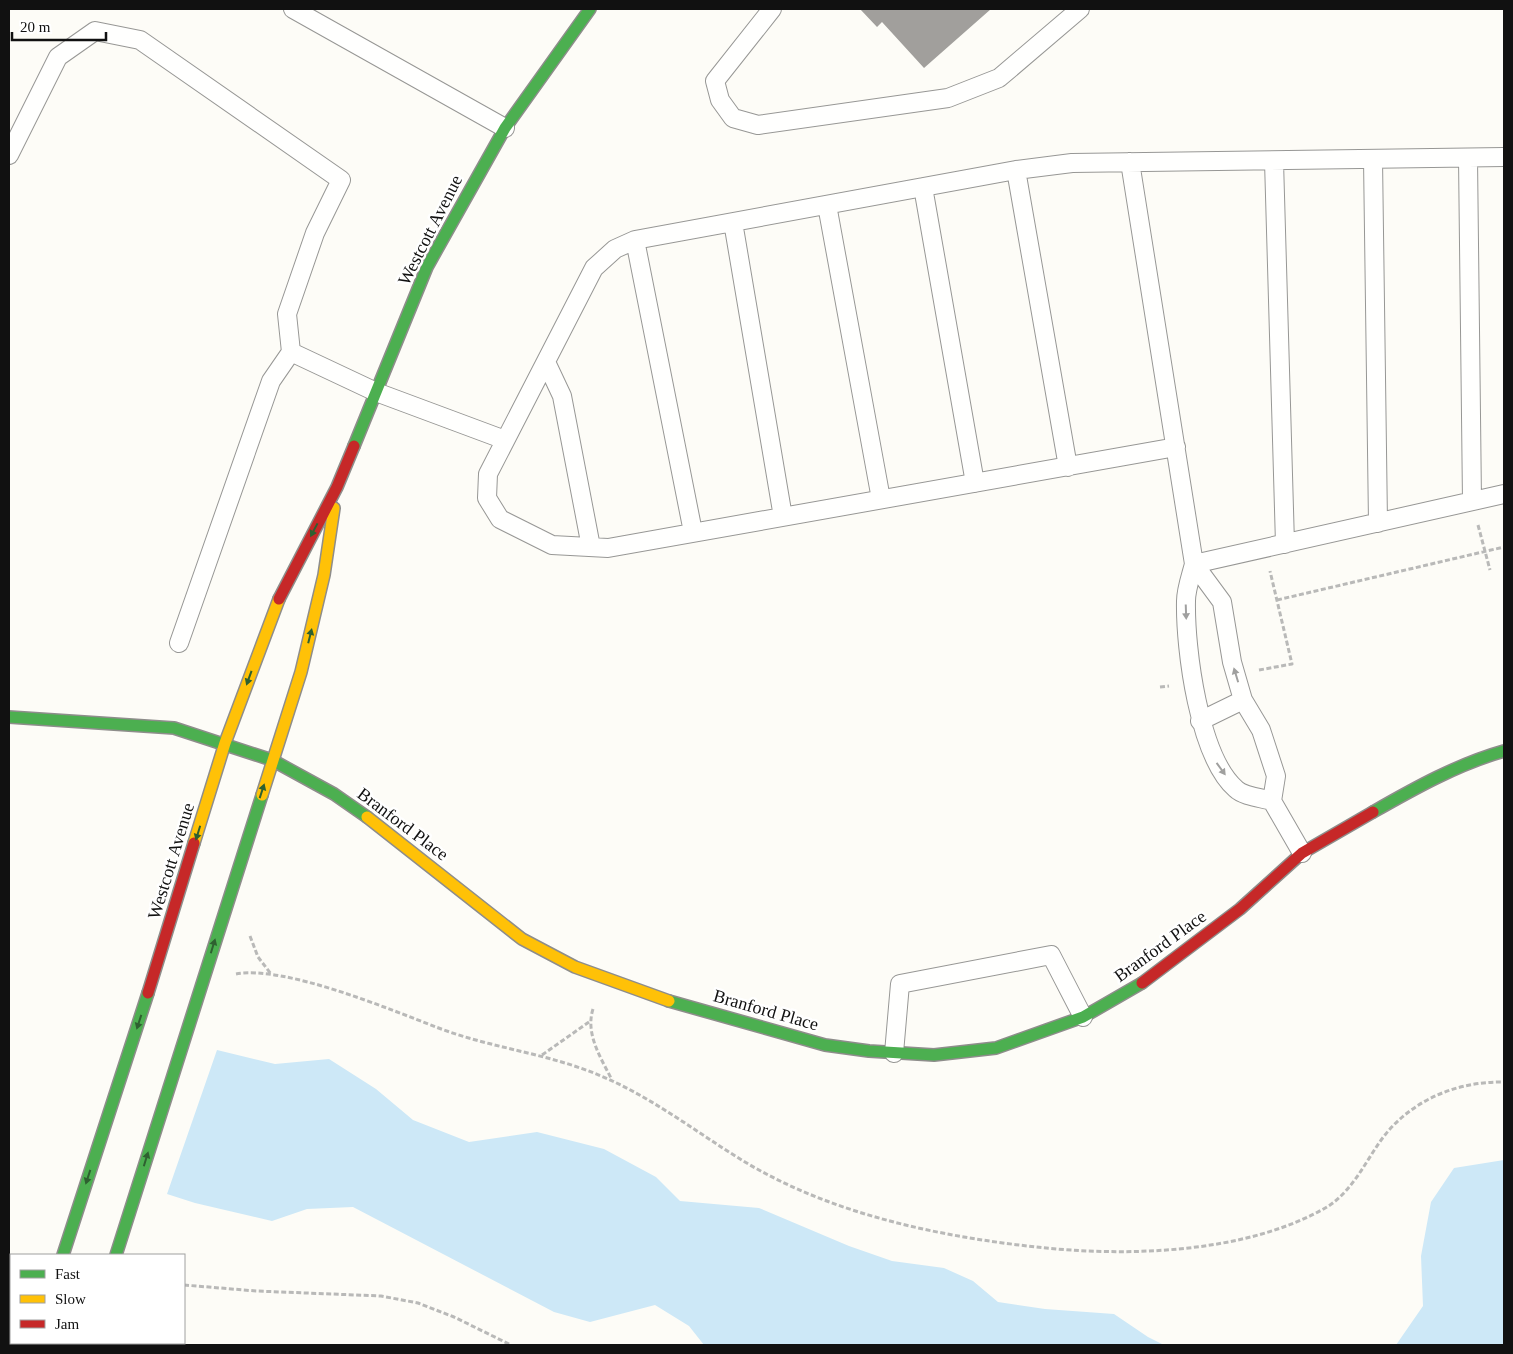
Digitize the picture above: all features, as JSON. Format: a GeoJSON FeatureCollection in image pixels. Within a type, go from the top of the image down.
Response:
{"type":"FeatureCollection","features":[{"type":"Feature","properties":{"kind":"street","name":"Westcott Avenue"},"geometry":{"type":"LineString","coordinates":[[63,1254],[154,976],[225,743],[278,600],[337,487],[427,267],[504,128],[590,9]]}},
{"type":"Feature","properties":{"kind":"street","name":"Westcott Avenue"},"geometry":{"type":"LineString","coordinates":[[116,1254],[301,672],[324,575],[337,487]]}},
{"type":"Feature","properties":{"kind":"street","name":"Branford Place"},"geometry":{"type":"LineString","coordinates":[[9,717],[67,719],[174,728],[225,743],[272,760],[334,794],[385,829],[522,939],[575,967],[652,996],[825,1045],[894,1053],[934,1055],[996,1048],[1083,1017],[1145,982],[1240,909],[1302,853],[1409,791],[1480,758],[1504,751]]}},
{"type":"Feature","properties":{"kind":"lane"},"geometry":{"type":"LineString","coordinates":[[293,9],[504,128]]}},
{"type":"Feature","properties":{"kind":"lane"},"geometry":{"type":"LineString","coordinates":[[772,9],[715,81],[720,100],[733,118],[758,125],[948,98],[999,78],[1080,9]]}},
{"type":"Feature","properties":{"kind":"lane"},"geometry":{"type":"LineString","coordinates":[[9,155],[58,57],[95,31],[140,40],[341,180],[315,233],[287,314],[291,352],[271,381],[179,643]]}},
{"type":"Feature","properties":{"kind":"lane"},"geometry":{"type":"LineString","coordinates":[[1176,447],[608,548],[552,545],[500,519],[487,498],[488,474],[594,268],[615,249],[635,240],[1016,170],[1072,163],[1504,157]]}},
{"type":"Feature","properties":{"kind":"lane"},"geometry":{"type":"LineString","coordinates":[[1468,158],[1472,501]]}},
{"type":"Feature","properties":{"kind":"lane"},"geometry":{"type":"LineString","coordinates":[[1373,159],[1378,522]]}},
{"type":"Feature","properties":{"kind":"lane"},"geometry":{"type":"LineString","coordinates":[[1274,161],[1285,544]]}},
{"type":"Feature","properties":{"kind":"lane"},"geometry":{"type":"LineString","coordinates":[[1130,162],[1194,564],[1186,599],[1186,629],[1200,721],[1214,760],[1236,790],[1272,801]]}},
{"type":"Feature","properties":{"kind":"lane"},"geometry":{"type":"LineString","coordinates":[[1016,170],[1068,467]]}},
{"type":"Feature","properties":{"kind":"lane"},"geometry":{"type":"LineString","coordinates":[[923,187],[974,483]]}},
{"type":"Feature","properties":{"kind":"lane"},"geometry":{"type":"LineString","coordinates":[[827,205],[881,499]]}},
{"type":"Feature","properties":{"kind":"lane"},"geometry":{"type":"LineString","coordinates":[[733,222],[784,517]]}},
{"type":"Feature","properties":{"kind":"lane"},"geometry":{"type":"LineString","coordinates":[[635,240],[693,532]]}},
{"type":"Feature","properties":{"kind":"lane"},"geometry":{"type":"LineString","coordinates":[[291,352],[376,392],[505,440]]}},
{"type":"Feature","properties":{"kind":"lane"},"geometry":{"type":"LineString","coordinates":[[546,362],[562,396],[591,547]]}},
{"type":"Feature","properties":{"kind":"lane"},"geometry":{"type":"LineString","coordinates":[[1194,564],[1504,494]]}},
{"type":"Feature","properties":{"kind":"lane"},"geometry":{"type":"LineString","coordinates":[[1194,564],[1222,602],[1232,662],[1243,700],[1261,730],[1270,750],[1276,776],[1272,801],[1302,853]]}},
{"type":"Feature","properties":{"kind":"lane"},"geometry":{"type":"LineString","coordinates":[[1200,721],[1243,700]]}},
{"type":"Feature","properties":{"kind":"lane"},"geometry":{"type":"LineString","coordinates":[[894,1053],[900,984],[1051,955],[1083,1017]]}},
{"type":"Feature","properties":{"kind":"path"},"geometry":{"type":"LineString","coordinates":[[1472,501],[1490,570]]}},
{"type":"Feature","properties":{"kind":"path"},"geometry":{"type":"LineString","coordinates":[[1277,600],[1504,547]]}},
{"type":"Feature","properties":{"kind":"path"},"geometry":{"type":"LineString","coordinates":[[1264,549],[1292,664]]}},
{"type":"Feature","properties":{"kind":"path"},"geometry":{"type":"LineString","coordinates":[[248,932],[258,957],[271,975]]}},
{"type":"Feature","properties":{"kind":"path"},"geometry":{"type":"LineString","coordinates":[[230,975],[245,972],[271,975],[339,992],[442,1029],[542,1055],[582,1068],[613,1081],[675,1115],[746,1162],[790,1185],[842,1206],[894,1222],[956,1236],[1038,1247],[1110,1251],[1175,1250],[1248,1237],[1301,1220],[1329,1206],[1345,1192],[1385,1134],[1411,1108],[1433,1096],[1461,1086],[1488,1081],[1504,1082]]}},
{"type":"Feature","properties":{"kind":"path"},"geometry":{"type":"LineString","coordinates":[[593,1008],[589,1022],[592,1038],[613,1081]]}},
{"type":"Feature","properties":{"kind":"path"},"geometry":{"type":"LineString","coordinates":[[542,1055],[589,1022]]}},
{"type":"Feature","properties":{"kind":"path"},"geometry":{"type":"LineString","coordinates":[[185,1285],[390,1298],[418,1303],[445,1313],[511,1345]]}},
{"type":"Feature","properties":{"kind":"water"},"geometry":{"type":"Polygon","coordinates":[[[217,1050],[275,1064],[329,1059],[376,1089],[413,1120],[469,1142],[537,1132],[604,1149],[656,1177],[680,1201],[759,1208],[849,1246],[892,1261],[944,1268],[973,1281],[998,1302],[1045,1309],[1114,1314],[1148,1337],[1164,1345],[704,1345],[689,1326],[655,1305],[590,1322],[554,1312],[353,1207],[307,1209],[272,1221],[195,1203],[167,1194],[217,1050]]]}},
{"type":"Feature","properties":{"kind":"water"},"geometry":{"type":"Polygon","coordinates":[[[1504,1160],[1504,1345],[1396,1345],[1423,1306],[1421,1256],[1431,1202],[1454,1168],[1504,1160]]]}},
{"type":"Feature","properties":{"kind":"building"},"geometry":{"type":"Polygon","coordinates":[[[860,9],[991,9],[924,68],[882,22],[877,27],[860,9]]]}},
{"type":"Feature","properties":{"kind":"traffic: fast"},"geometry":{"type":"LineString","coordinates":[[354,446],[427,267],[505,128],[590,9]]}},
{"type":"Feature","properties":{"kind":"traffic: fast"},"geometry":{"type":"LineString","coordinates":[[9,717],[174,728],[272,760],[334,794],[367,817]]}},
{"type":"Feature","properties":{"kind":"traffic: fast"},"geometry":{"type":"LineString","coordinates":[[1373,812],[1453,770],[1504,751]]}},
{"type":"Feature","properties":{"kind":"traffic: fast"},"geometry":{"type":"LineString","coordinates":[[116,1254],[262,795]]}},
{"type":"Feature","properties":{"kind":"traffic: fast"},"geometry":{"type":"LineString","coordinates":[[669,1001],[825,1045],[869,1051],[934,1055],[996,1048],[1083,1017],[1142,983]]}},
{"type":"Feature","properties":{"kind":"traffic: fast"},"geometry":{"type":"LineString","coordinates":[[63,1254],[148,993]]}},
{"type":"Feature","properties":{"kind":"traffic: slow"},"geometry":{"type":"LineString","coordinates":[[262,795],[301,672],[324,575],[334,508]]}},
{"type":"Feature","properties":{"kind":"traffic: slow"},"geometry":{"type":"LineString","coordinates":[[194,843],[225,743],[279,599]]}},
{"type":"Feature","properties":{"kind":"traffic: slow"},"geometry":{"type":"LineString","coordinates":[[367,817],[522,939],[575,967],[669,1001]]}},
{"type":"Feature","properties":{"kind":"traffic: jam"},"geometry":{"type":"LineString","coordinates":[[279,599],[337,487],[354,446]]}},
{"type":"Feature","properties":{"kind":"traffic: jam"},"geometry":{"type":"LineString","coordinates":[[1142,983],[1240,909],[1302,853],[1373,812]]}},
{"type":"Feature","properties":{"kind":"traffic: jam"},"geometry":{"type":"LineString","coordinates":[[148,993],[194,843]]}}]}
